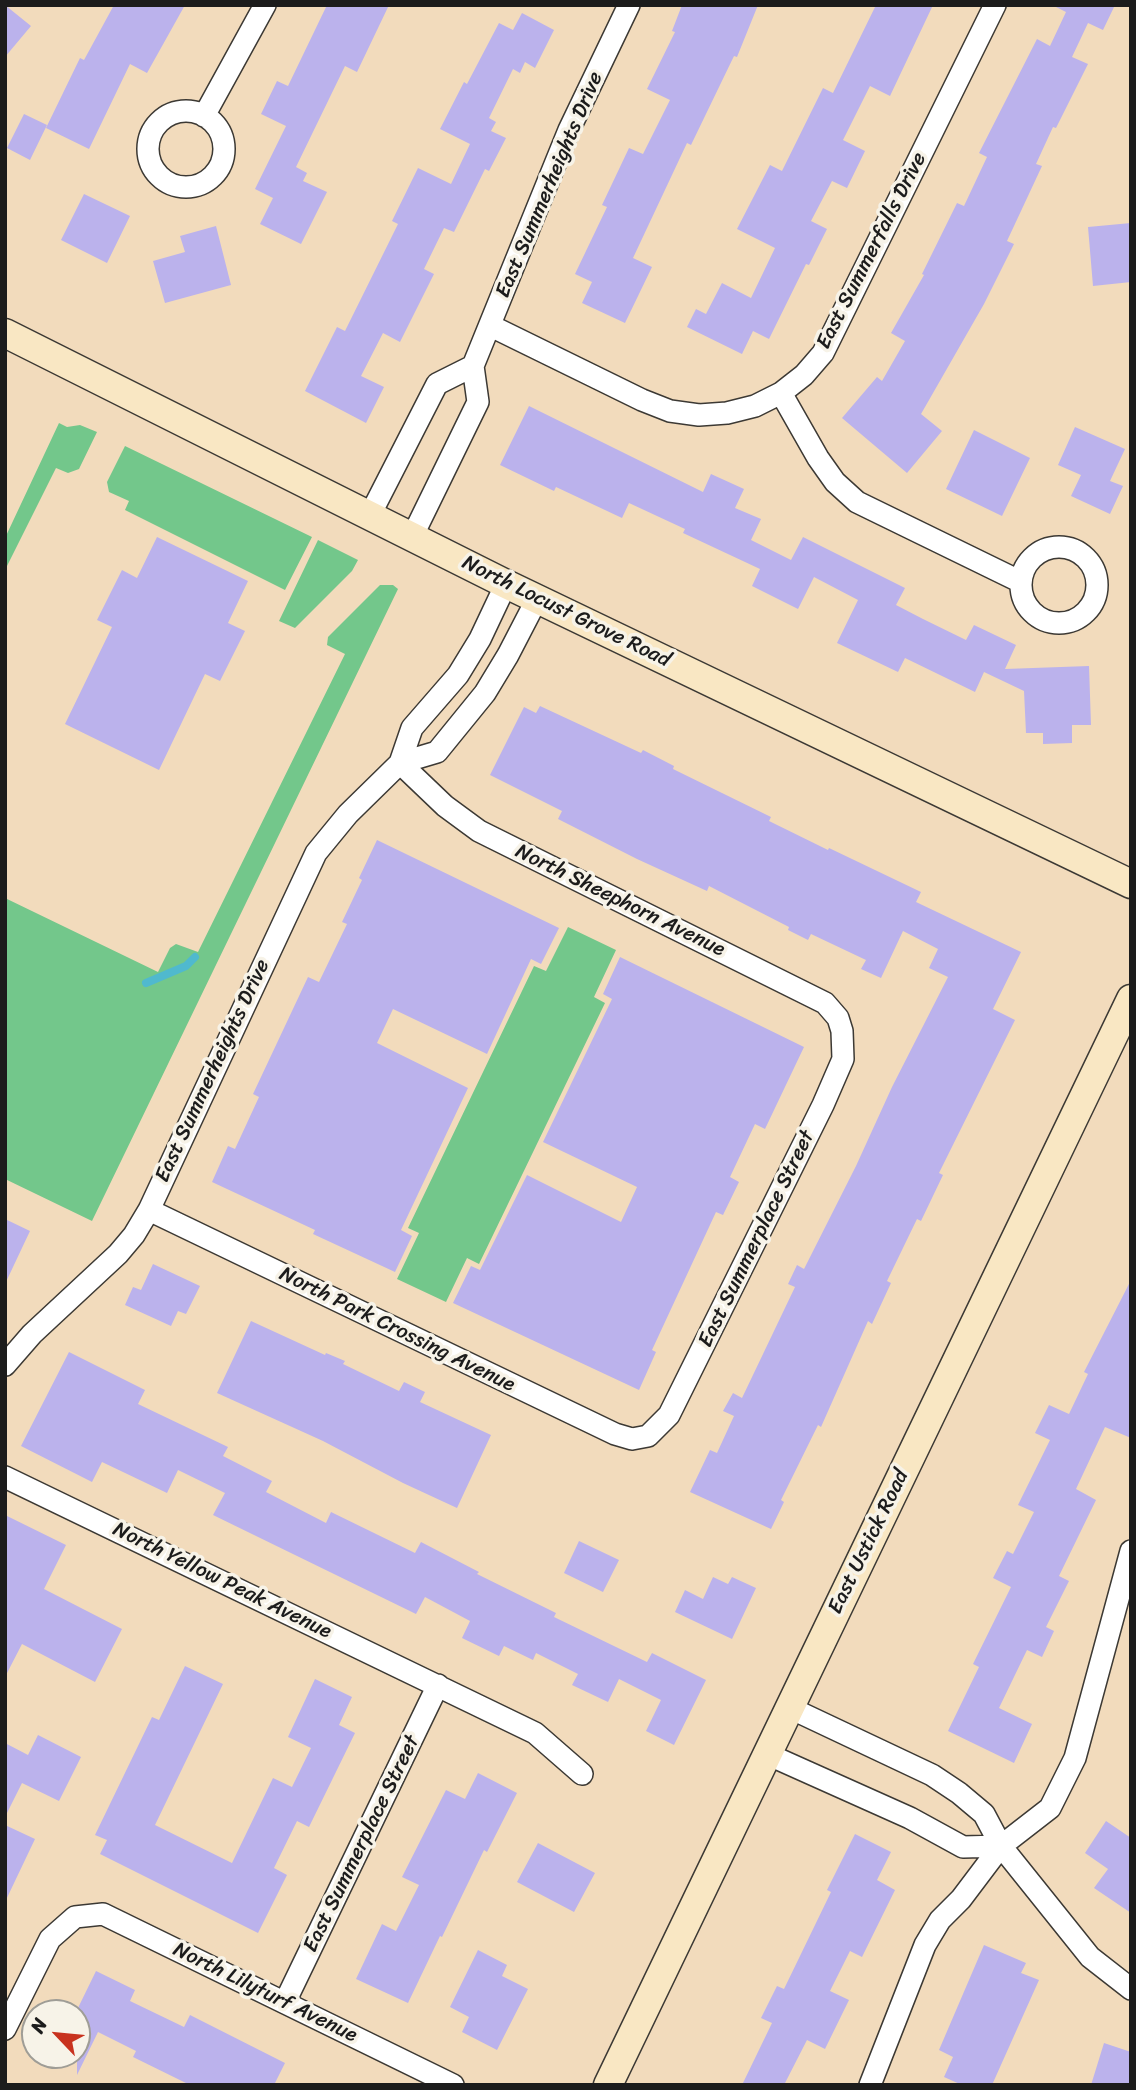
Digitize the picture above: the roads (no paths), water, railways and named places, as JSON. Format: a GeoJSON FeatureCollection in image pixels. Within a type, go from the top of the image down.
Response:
{"type":"FeatureCollection","features":[{"type":"Feature","properties":{"kind":"main road","name":"North Locust Grove Road"},"geometry":{"type":"LineString","coordinates":[[5,333],[506,584],[1131,884]]}},
{"type":"Feature","properties":{"kind":"main road","name":"East Ustick Road"},"geometry":{"type":"LineString","coordinates":[[608,2085],[1131,999]]}},
{"type":"Feature","properties":{"kind":"street"},"geometry":{"type":"LineString","coordinates":[[204,116],[265,5]]}},
{"type":"Feature","properties":{"kind":"street","name":"East Summerheights Drive"},"geometry":{"type":"LineString","coordinates":[[473,366],[569,130],[629,5]]}},
{"type":"Feature","properties":{"kind":"street","name":"East Summerfalls Drive"},"geometry":{"type":"LineString","coordinates":[[491,326],[670,411],[699,415],[727,413],[755,406],[781,393],[804,375],[823,353],[995,5]]}},
{"type":"Feature","properties":{"kind":"street"},"geometry":{"type":"LineString","coordinates":[[370,515],[437,384],[473,366],[478,402],[412,537]]}},
{"type":"Feature","properties":{"kind":"street"},"geometry":{"type":"LineString","coordinates":[[781,393],[818,458],[835,482],[857,502],[1021,582]]}},
{"type":"Feature","properties":{"kind":"street","name":"East Summerheights Drive"},"geometry":{"type":"LineString","coordinates":[[5,1365],[32,1334],[118,1254],[134,1235],[149,1210],[316,853],[348,814],[400,762],[412,728],[458,675],[480,639],[506,584]]}},
{"type":"Feature","properties":{"kind":"street","name":"East Summerheights Drive"},"geometry":{"type":"LineString","coordinates":[[400,762],[437,752],[485,693],[509,655],[537,599]]}},
{"type":"Feature","properties":{"kind":"street","name":"North Sheephorn Avenue"},"geometry":{"type":"LineString","coordinates":[[400,762],[445,806],[479,831],[825,1003],[838,1018],[842,1031]]}},
{"type":"Feature","properties":{"kind":"street","name":"East Summerplace Street"},"geometry":{"type":"LineString","coordinates":[[648,1436],[669,1415],[823,1105],[843,1059],[842,1031]]}},
{"type":"Feature","properties":{"kind":"street","name":"North Park Crossing Avenue"},"geometry":{"type":"LineString","coordinates":[[149,1210],[615,1434],[632,1439],[648,1436]]}},
{"type":"Feature","properties":{"kind":"street","name":"North Yellow Peak Avenue"},"geometry":{"type":"LineString","coordinates":[[5,1477],[535,1732],[582,1774]]}},
{"type":"Feature","properties":{"kind":"street"},"geometry":{"type":"LineString","coordinates":[[870,2085],[925,1945],[940,1920],[961,1899],[1001,1846],[1051,1808],[1075,1758],[1131,1551]]}},
{"type":"Feature","properties":{"kind":"street","name":"East Summerplace Street"},"geometry":{"type":"LineString","coordinates":[[285,2002],[438,1685]]}},
{"type":"Feature","properties":{"kind":"street"},"geometry":{"type":"LineString","coordinates":[[788,1707],[932,1775],[959,1793],[984,1814],[1001,1846],[1090,1957],[1131,1989]]}},
{"type":"Feature","properties":{"kind":"street"},"geometry":{"type":"LineString","coordinates":[[767,1754],[911,1818],[963,1847],[1001,1846]]}},
{"type":"Feature","properties":{"kind":"street","name":"North Lilyturf Avenue"},"geometry":{"type":"LineString","coordinates":[[5,2029],[50,1939],[75,1917],[103,1914],[453,2085]]}},
{"type":"Feature","properties":{"kind":"waterway"},"geometry":{"type":"LineString","coordinates":[[146,983],[186,966],[195,957]]}}]}
